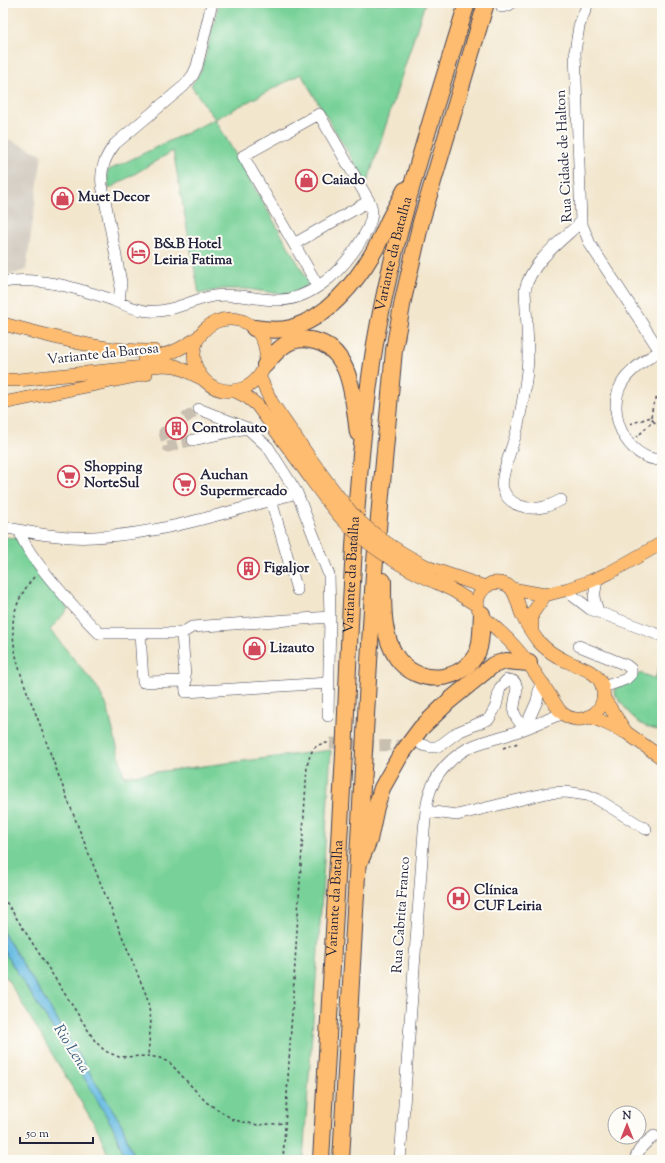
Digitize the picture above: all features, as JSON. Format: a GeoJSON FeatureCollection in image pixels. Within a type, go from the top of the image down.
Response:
{"type":"FeatureCollection","features":[{"type":"Feature","properties":{"kind":"highway","name":"Variante da Batalha"},"geometry":{"type":"LineString","coordinates":[[321,1160],[343,777],[351,597],[361,456],[375,345],[391,265],[417,168],[467,3]]}},
{"type":"Feature","properties":{"kind":"highway","name":"Variante da Batalha"},"geometry":{"type":"LineString","coordinates":[[341,1160],[367,686],[376,554],[394,350],[403,300],[432,183],[486,3]]}},
{"type":"Feature","properties":{"kind":"highway"},"geometry":{"type":"LineString","coordinates":[[254,328],[267,330],[290,328],[319,314],[334,302],[356,277],[373,252],[417,168]]}},
{"type":"Feature","properties":{"kind":"highway"},"geometry":{"type":"LineString","coordinates":[[262,371],[277,350],[285,344],[295,340],[304,339],[321,342],[330,348],[336,354],[346,370],[349,379],[361,456]]}},
{"type":"Feature","properties":{"kind":"highway"},"geometry":{"type":"LineString","coordinates":[[376,554],[383,570],[383,610],[385,629],[397,658],[406,668],[415,673],[427,677],[442,678],[462,670],[471,661],[479,649],[480,610]]}},
{"type":"Feature","properties":{"kind":"highway"},"geometry":{"type":"LineString","coordinates":[[357,867],[369,840],[376,807],[382,788],[394,765],[410,741],[449,701],[493,665],[506,661],[529,663]]}},
{"type":"Feature","properties":{"kind":"main road"},"geometry":{"type":"LineString","coordinates":[[231,319],[243,322],[254,328],[261,336],[265,345],[266,355],[262,371],[253,383],[235,391],[223,390],[212,386],[203,379],[196,367],[194,354],[196,344],[200,336],[208,327],[219,321],[231,319]]}},
{"type":"Feature","properties":{"kind":"main road"},"geometry":{"type":"LineString","coordinates":[[3,324],[105,349],[176,351]]}},
{"type":"Feature","properties":{"kind":"main road","name":"Variante da Barosa"},"geometry":{"type":"LineString","coordinates":[[3,376],[16,373],[169,354],[185,347],[200,336]]}},
{"type":"Feature","properties":{"kind":"main road","name":"Variante da Barosa"},"geometry":{"type":"LineString","coordinates":[[3,380],[18,380],[163,365],[176,366],[203,379]]}},
{"type":"Feature","properties":{"kind":"main road"},"geometry":{"type":"LineString","coordinates":[[3,403],[164,371],[187,372]]}},
{"type":"Feature","properties":{"kind":"main road"},"geometry":{"type":"LineString","coordinates":[[262,371],[272,403],[329,504],[360,536],[398,564],[433,575],[484,587],[499,583],[508,585],[512,589],[522,614],[532,633],[544,646],[553,654],[596,675],[600,680],[603,692],[627,733]]}},
{"type":"Feature","properties":{"kind":"main road"},"geometry":{"type":"LineString","coordinates":[[235,391],[257,405],[305,461]]}},
{"type":"Feature","properties":{"kind":"main road"},"geometry":{"type":"LineString","coordinates":[[512,589],[545,595],[568,589],[597,579],[662,543]]}},
{"type":"Feature","properties":{"kind":"main road"},"geometry":{"type":"LineString","coordinates":[[433,575],[480,610],[529,663],[541,680],[558,710],[563,714],[569,717],[583,719],[590,717],[599,709],[603,692]]}},
{"type":"Feature","properties":{"kind":"main road"},"geometry":{"type":"LineString","coordinates":[[480,610],[480,595],[484,587]]}},
{"type":"Feature","properties":{"kind":"main road"},"geometry":{"type":"LineString","coordinates":[[532,633],[532,614],[545,595]]}},
{"type":"Feature","properties":{"kind":"main road"},"geometry":{"type":"LineString","coordinates":[[590,717],[627,733],[662,758]]}},
{"type":"Feature","properties":{"kind":"street"},"geometry":{"type":"LineString","coordinates":[[119,302],[121,282],[102,185],[102,167],[109,152],[115,144],[184,86],[193,76],[197,66],[212,3]]}},
{"type":"Feature","properties":{"kind":"street","name":"Rua Cidade de Halton"},"geometry":{"type":"LineString","coordinates":[[588,3],[579,26],[575,52],[581,222],[590,244],[661,350],[627,376],[620,387],[616,405],[616,413],[620,427],[629,442],[645,456],[652,459],[662,460]]}},
{"type":"Feature","properties":{"kind":"street"},"geometry":{"type":"LineString","coordinates":[[3,281],[23,281],[61,285],[119,302],[139,310],[152,312],[162,312],[195,300],[217,296],[231,295],[284,300],[294,298],[315,288],[333,276],[344,264],[365,234],[371,219],[372,207],[319,114],[243,156],[294,244],[315,288]]}},
{"type":"Feature","properties":{"kind":"street"},"geometry":{"type":"LineString","coordinates":[[294,244],[369,201]]}},
{"type":"Feature","properties":{"kind":"street"},"geometry":{"type":"LineString","coordinates":[[560,500],[540,508],[524,507],[507,497],[502,484],[524,400],[528,345],[525,290],[527,283],[534,270],[546,256],[581,222]]}},
{"type":"Feature","properties":{"kind":"street"},"geometry":{"type":"LineString","coordinates":[[199,409],[247,428],[268,447],[297,493],[329,575],[330,617],[328,716]]}},
{"type":"Feature","properties":{"kind":"street"},"geometry":{"type":"LineString","coordinates":[[193,440],[247,428]]}},
{"type":"Feature","properties":{"kind":"street"},"geometry":{"type":"LineString","coordinates":[[3,527],[20,531],[75,537],[120,535],[164,528],[297,493]]}},
{"type":"Feature","properties":{"kind":"street"},"geometry":{"type":"LineString","coordinates":[[271,500],[297,590]]}},
{"type":"Feature","properties":{"kind":"street"},"geometry":{"type":"LineString","coordinates":[[20,531],[21,538],[42,568],[85,619],[99,633],[182,633],[192,627],[330,617]]}},
{"type":"Feature","properties":{"kind":"street"},"geometry":{"type":"LineString","coordinates":[[597,579],[594,598],[598,611]]}},
{"type":"Feature","properties":{"kind":"street"},"geometry":{"type":"LineString","coordinates":[[568,589],[578,601],[590,609],[662,636]]}},
{"type":"Feature","properties":{"kind":"street"},"geometry":{"type":"LineString","coordinates":[[140,633],[143,682],[186,681]]}},
{"type":"Feature","properties":{"kind":"street"},"geometry":{"type":"LineString","coordinates":[[182,633],[186,692],[329,683]]}},
{"type":"Feature","properties":{"kind":"street"},"geometry":{"type":"LineString","coordinates":[[579,646],[626,665],[631,669],[631,674],[626,679],[603,692]]}},
{"type":"Feature","properties":{"kind":"street"},"geometry":{"type":"LineString","coordinates":[[422,745],[436,747],[462,730],[490,719],[496,706],[500,688],[507,680],[513,681],[516,684],[517,693],[514,704],[514,712],[525,728],[537,701],[541,680]]}},
{"type":"Feature","properties":{"kind":"street","name":"Rua Cabrita Franco"},"geometry":{"type":"LineString","coordinates":[[400,1160],[428,797],[440,773],[451,760],[459,754],[477,744],[511,734],[563,714]]}},
{"type":"Feature","properties":{"kind":"street"},"geometry":{"type":"LineString","coordinates":[[426,811],[457,815],[548,793],[576,793],[597,799],[646,829]]}},
{"type":"Feature","properties":{"kind":"street"},"geometry":{"type":"LineString","coordinates":[[635,1160],[640,1149],[654,1136]]}},
{"type":"Feature","properties":{"kind":"path"},"geometry":{"type":"LineString","coordinates":[[657,398],[653,405],[651,418],[658,425],[662,426]]}},
{"type":"Feature","properties":{"kind":"path"},"geometry":{"type":"LineString","coordinates":[[625,426],[651,418]]}},
{"type":"Feature","properties":{"kind":"path"},"geometry":{"type":"LineString","coordinates":[[634,440],[653,421]]}},
{"type":"Feature","properties":{"kind":"path"},"geometry":{"type":"LineString","coordinates":[[42,568],[27,586],[17,605],[12,625],[16,659],[56,770],[147,998],[151,1020],[148,1056]]}},
{"type":"Feature","properties":{"kind":"path"},"geometry":{"type":"LineString","coordinates":[[283,1160],[284,1123],[307,766],[313,748],[321,743],[330,742]]}},
{"type":"Feature","properties":{"kind":"path"},"geometry":{"type":"LineString","coordinates":[[499,749],[522,742]]}},
{"type":"Feature","properties":{"kind":"path"},"geometry":{"type":"LineString","coordinates":[[3,897],[95,1041],[105,1052],[119,1057],[148,1056],[160,1058],[170,1063],[206,1102],[234,1120],[258,1125],[284,1123]]}},
{"type":"Feature","properties":{"kind":"shaded area"},"geometry":{"type":"Polygon","coordinates":[[[3,137],[42,154],[26,270],[3,277],[3,137]]]}},
{"type":"Feature","properties":{"kind":"green space"},"geometry":{"type":"Polygon","coordinates":[[[219,3],[425,3],[367,184],[301,74],[215,119],[191,86],[202,69],[219,3]]]}},
{"type":"Feature","properties":{"kind":"green space"},"geometry":{"type":"Polygon","coordinates":[[[215,119],[310,284],[294,292],[282,294],[246,289],[222,289],[199,294],[173,151],[109,189],[107,171],[215,119]]]}},
{"type":"Feature","properties":{"kind":"green space"},"geometry":{"type":"Polygon","coordinates":[[[3,537],[16,538],[68,609],[50,630],[97,687],[107,706],[124,776],[331,750],[303,1160],[135,1160],[122,1125],[3,932],[3,537]]]}},
{"type":"Feature","properties":{"kind":"green space"},"geometry":{"type":"Polygon","coordinates":[[[659,667],[662,667],[662,731],[640,723],[630,715],[616,696],[615,692],[616,688],[641,673],[655,679],[659,667]]]}},
{"type":"Feature","properties":{"kind":"green space"},"geometry":{"type":"Polygon","coordinates":[[[3,950],[88,1084],[114,1129],[126,1160],[110,1160],[99,1132],[3,972],[3,950]]]}},
{"type":"Feature","properties":{"kind":"water","name":"Rio Lena"},"geometry":{"type":"Polygon","coordinates":[[[3,932],[122,1125],[135,1160],[126,1160],[114,1129],[88,1084],[3,950],[3,932]]]}},
{"type":"Feature","properties":{"kind":"tunnel"},"geometry":{"type":"LineString","coordinates":[[193,440],[168,447],[164,432],[199,409]]}},
{"type":"Feature","properties":{"kind":"tunnel"},"geometry":{"type":"LineString","coordinates":[[330,743],[374,746],[412,745]]}},
{"type":"Feature","properties":{"kind":"place","name":"Caiado"},"geometry":{"type":"Point","coordinates":[306,181]}},
{"type":"Feature","properties":{"kind":"place","name":"Muet Decor"},"geometry":{"type":"Point","coordinates":[63,198]}},
{"type":"Feature","properties":{"kind":"place","name":"B&B Hotel Leiria Fatima"},"geometry":{"type":"Point","coordinates":[139,253]}},
{"type":"Feature","properties":{"kind":"place","name":"Controlauto"},"geometry":{"type":"Point","coordinates":[176,429]}},
{"type":"Feature","properties":{"kind":"place","name":"Shopping NorteSul"},"geometry":{"type":"Point","coordinates":[69,476]}},
{"type":"Feature","properties":{"kind":"place","name":"Auchan Supermercado"},"geometry":{"type":"Point","coordinates":[184,484]}},
{"type":"Feature","properties":{"kind":"place","name":"Figaljor"},"geometry":{"type":"Point","coordinates":[249,569]}},
{"type":"Feature","properties":{"kind":"place","name":"Lizauto"},"geometry":{"type":"Point","coordinates":[255,649]}},
{"type":"Feature","properties":{"kind":"place","name":"Clínica CUF Leiria"},"geometry":{"type":"Point","coordinates":[458,899]}}]}
